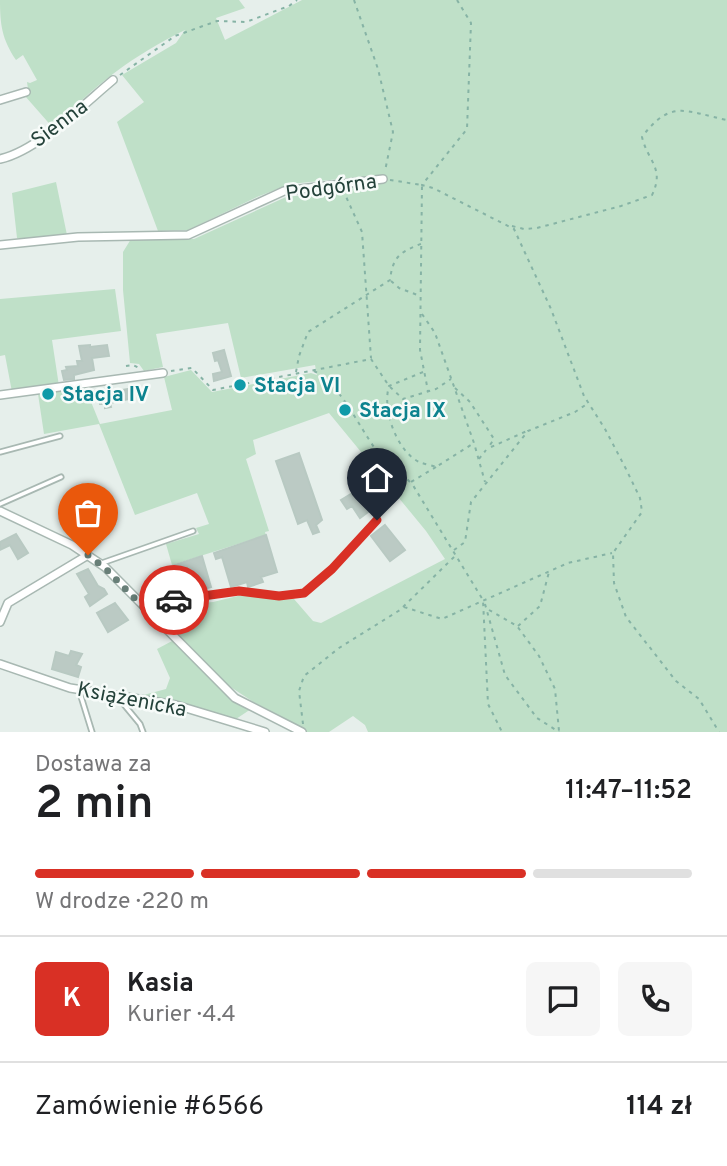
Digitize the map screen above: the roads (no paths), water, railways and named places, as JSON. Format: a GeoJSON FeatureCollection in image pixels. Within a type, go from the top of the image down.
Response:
{"type":"FeatureCollection","features":[{"type":"Feature","properties":{"kind":"street","name":"Sienna"},"geometry":{"type":"LineString","coordinates":[[0,159],[9,157],[45,136],[113,80]]}},
{"type":"Feature","properties":{"kind":"street"},"geometry":{"type":"LineString","coordinates":[[0,100],[26,92]]}},
{"type":"Feature","properties":{"kind":"street","name":"Podgórna"},"geometry":{"type":"LineString","coordinates":[[0,245],[78,237],[188,235],[284,191],[383,178]]}},
{"type":"Feature","properties":{"kind":"street"},"geometry":{"type":"LineString","coordinates":[[0,395],[163,373]]}},
{"type":"Feature","properties":{"kind":"street"},"geometry":{"type":"LineString","coordinates":[[0,511],[88,555],[235,698],[303,732]]}},
{"type":"Feature","properties":{"kind":"street"},"geometry":{"type":"LineString","coordinates":[[0,622],[8,603],[88,555]]}},
{"type":"Feature","properties":{"kind":"street","name":"Książenicka"},"geometry":{"type":"LineString","coordinates":[[0,664],[79,690],[176,705],[265,732]]}},
{"type":"Feature","properties":{"kind":"lane"},"geometry":{"type":"LineString","coordinates":[[0,452],[60,436]]}},
{"type":"Feature","properties":{"kind":"lane"},"geometry":{"type":"LineString","coordinates":[[0,504],[61,477]]}},
{"type":"Feature","properties":{"kind":"lane"},"geometry":{"type":"LineString","coordinates":[[145,609],[154,603],[239,591],[279,596],[304,593],[339,561],[377,520]]}},
{"type":"Feature","properties":{"kind":"lane"},"geometry":{"type":"LineString","coordinates":[[100,564],[193,531]]}},
{"type":"Feature","properties":{"kind":"lane"},"geometry":{"type":"LineString","coordinates":[[79,690],[92,732]]}},
{"type":"Feature","properties":{"kind":"lane"},"geometry":{"type":"LineString","coordinates":[[120,696],[143,732]]}},
{"type":"Feature","properties":{"kind":"place","name":"Stacja VI"},"geometry":{"type":"Point","coordinates":[240,385]}},
{"type":"Feature","properties":{"kind":"place","name":"Stacja IV"},"geometry":{"type":"Point","coordinates":[48,394]}},
{"type":"Feature","properties":{"kind":"place","name":"Stacja IX"},"geometry":{"type":"Point","coordinates":[345,410]}}]}
